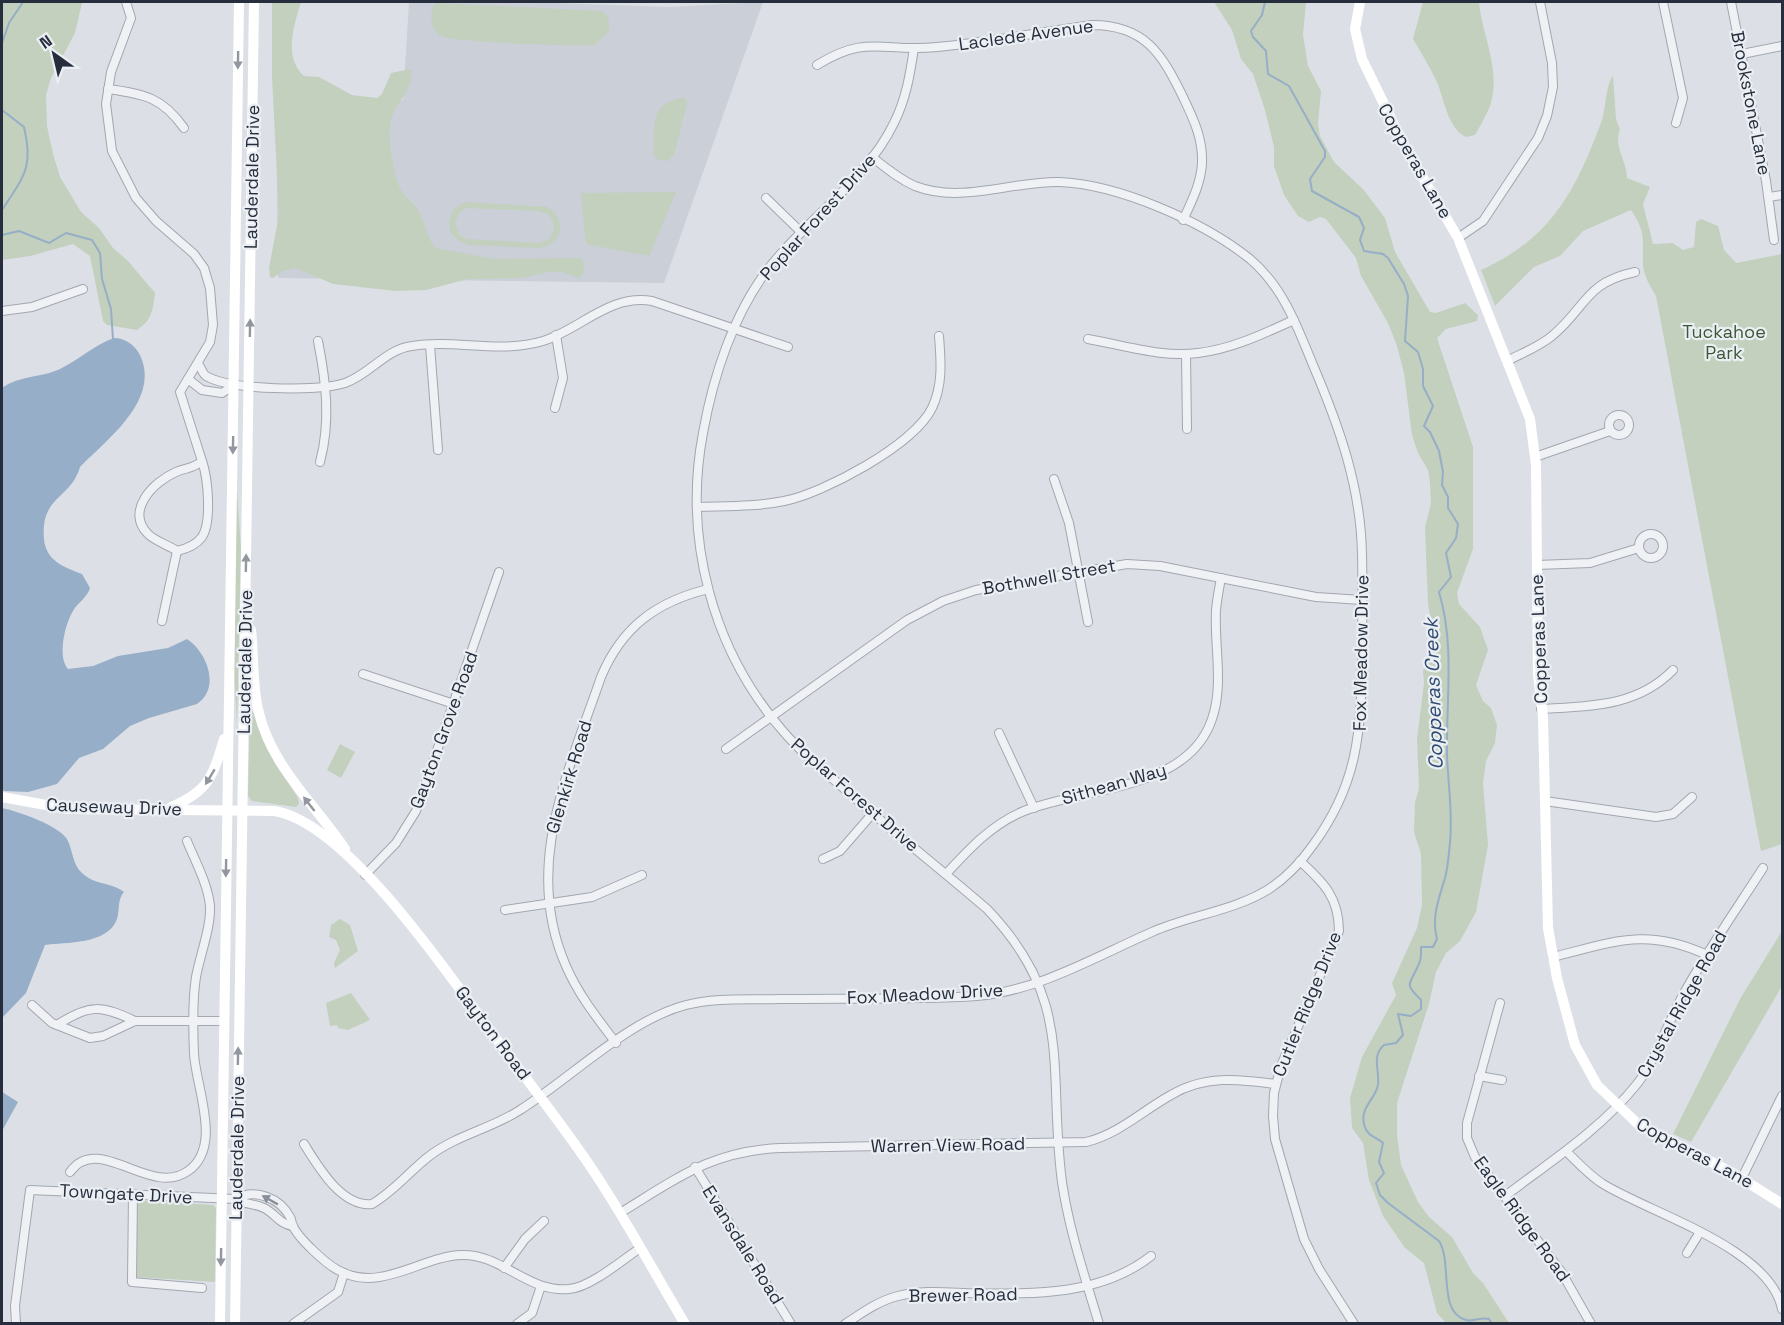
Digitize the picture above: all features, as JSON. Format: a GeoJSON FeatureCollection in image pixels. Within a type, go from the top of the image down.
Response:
{"type":"FeatureCollection","features":[{"type":"Feature","properties":{"kind":"main road","name":"Lauderdale Drive"},"geometry":{"type":"LineString","coordinates":[[220,1323],[239,2]]}},
{"type":"Feature","properties":{"kind":"main road","name":"Lauderdale Drive"},"geometry":{"type":"LineString","coordinates":[[235,1323],[254,2]]}},
{"type":"Feature","properties":{"kind":"main road","name":"Copperas Lane"},"geometry":{"type":"LineString","coordinates":[[1360,2],[1355,29],[1362,59],[1399,137],[1458,238],[1530,419],[1535,457],[1548,928],[1575,1046],[1593,1079],[1639,1125],[1742,1178],[1782,1204]]}},
{"type":"Feature","properties":{"kind":"main road"},"geometry":{"type":"LineString","coordinates":[[246,585],[255,688],[262,724],[292,780],[361,871]]}},
{"type":"Feature","properties":{"kind":"main road"},"geometry":{"type":"LineString","coordinates":[[166,809],[189,799],[206,785],[217,765],[229,724]]}},
{"type":"Feature","properties":{"kind":"main road","name":"Causeway Drive"},"geometry":{"type":"LineString","coordinates":[[2,796],[68,809],[243,810]]}},
{"type":"Feature","properties":{"kind":"main road","name":"Gayton Road"},"geometry":{"type":"LineString","coordinates":[[243,810],[274,811],[300,819],[326,837],[396,906],[586,1160],[620,1213],[681,1322]]}},
{"type":"Feature","properties":{"kind":"street"},"geometry":{"type":"LineString","coordinates":[[126,2],[131,18],[118,47],[108,89],[106,104],[108,137],[129,187],[156,221],[194,254],[207,277],[213,325],[210,342],[199,365],[182,387],[181,398],[206,480],[205,530],[196,543],[177,551]]}},
{"type":"Feature","properties":{"kind":"street"},"geometry":{"type":"LineString","coordinates":[[1458,238],[1483,221],[1538,138],[1547,116],[1553,87],[1552,63],[1540,2]]}},
{"type":"Feature","properties":{"kind":"street"},"geometry":{"type":"LineString","coordinates":[[1663,2],[1683,98],[1676,123]]}},
{"type":"Feature","properties":{"kind":"street","name":"Brookstone Lane"},"geometry":{"type":"LineString","coordinates":[[1731,2],[1769,197],[1774,240]]}},
{"type":"Feature","properties":{"kind":"street","name":"Laclede Avenue"},"geometry":{"type":"LineString","coordinates":[[817,64],[841,51],[859,45],[938,47],[1092,25],[1113,26],[1137,35],[1164,59],[1200,138],[1202,161],[1199,183],[1183,219]]}},
{"type":"Feature","properties":{"kind":"street"},"geometry":{"type":"LineString","coordinates":[[1742,54],[1782,46]]}},
{"type":"Feature","properties":{"kind":"street","name":"Poplar Forest Drive"},"geometry":{"type":"LineString","coordinates":[[914,48],[902,104],[888,135],[872,157],[767,270],[735,329],[706,416],[698,464],[698,537],[708,590],[734,657],[754,692],[772,717],[813,762],[987,909],[1024,955],[1047,1006],[1054,1039],[1059,1143],[1067,1209],[1099,1323]]}},
{"type":"Feature","properties":{"kind":"street"},"geometry":{"type":"LineString","coordinates":[[108,89],[156,100],[174,114],[184,128]]}},
{"type":"Feature","properties":{"kind":"street","name":"Fox Meadow Drive"},"geometry":{"type":"LineString","coordinates":[[304,1144],[320,1169],[340,1190],[359,1203],[372,1204],[440,1148],[504,1119],[665,1012],[710,1001],[976,996],[1005,992],[1037,982],[1161,928],[1258,895],[1279,882],[1300,861],[1336,809],[1356,757],[1361,724],[1361,535],[1353,475],[1332,410],[1294,320],[1277,288],[1251,261],[1183,219],[1121,193],[1072,183],[1036,183],[956,193],[931,190],[898,177],[872,157]]}},
{"type":"Feature","properties":{"kind":"street"},"geometry":{"type":"LineString","coordinates":[[1769,197],[1782,195]]}},
{"type":"Feature","properties":{"kind":"street"},"geometry":{"type":"LineString","coordinates":[[766,198],[801,232]]}},
{"type":"Feature","properties":{"kind":"street"},"geometry":{"type":"LineString","coordinates":[[1507,361],[1554,335],[1595,288],[1617,276],[1635,272]]}},
{"type":"Feature","properties":{"kind":"street"},"geometry":{"type":"LineString","coordinates":[[2,311],[32,307],[83,289]]}},
{"type":"Feature","properties":{"kind":"street"},"geometry":{"type":"LineString","coordinates":[[199,365],[205,375],[234,386],[325,386],[351,381],[399,350],[413,345],[512,347],[556,335],[616,303],[637,300],[652,301],[788,347]]}},
{"type":"Feature","properties":{"kind":"street"},"geometry":{"type":"LineString","coordinates":[[1088,339],[1186,354],[1230,347],[1294,320]]}},
{"type":"Feature","properties":{"kind":"street"},"geometry":{"type":"LineString","coordinates":[[555,408],[562,378],[556,335]]}},
{"type":"Feature","properties":{"kind":"street"},"geometry":{"type":"LineString","coordinates":[[697,507],[766,505],[795,498],[821,488],[905,442],[928,417],[936,398],[941,368],[939,336]]}},
{"type":"Feature","properties":{"kind":"street"},"geometry":{"type":"LineString","coordinates":[[318,340],[325,386],[327,422],[320,462]]}},
{"type":"Feature","properties":{"kind":"street"},"geometry":{"type":"LineString","coordinates":[[430,345],[438,450]]}},
{"type":"Feature","properties":{"kind":"street"},"geometry":{"type":"LineString","coordinates":[[1186,354],[1186,429]]}},
{"type":"Feature","properties":{"kind":"street"},"geometry":{"type":"LineString","coordinates":[[188,379],[202,390],[212,392],[222,393],[234,386]]}},
{"type":"Feature","properties":{"kind":"street"},"geometry":{"type":"LineString","coordinates":[[1535,457],[1610,431]]}},
{"type":"Feature","properties":{"kind":"street"},"geometry":{"type":"LineString","coordinates":[[177,551],[150,536],[139,520],[138,513],[147,495],[165,478],[202,461]]}},
{"type":"Feature","properties":{"kind":"street"},"geometry":{"type":"LineString","coordinates":[[1054,479],[1069,523],[1088,622]]}},
{"type":"Feature","properties":{"kind":"street"},"geometry":{"type":"LineString","coordinates":[[1537,565],[1590,563],[1638,548]]}},
{"type":"Feature","properties":{"kind":"street"},"geometry":{"type":"LineString","coordinates":[[162,621],[177,551]]}},
{"type":"Feature","properties":{"kind":"street","name":"Bothwell Street"},"geometry":{"type":"LineString","coordinates":[[726,749],[907,620],[931,606],[976,590],[1115,565],[1149,565],[1316,597],[1362,600]]}},
{"type":"Feature","properties":{"kind":"street","name":"Gayton Grove Road"},"geometry":{"type":"LineString","coordinates":[[361,871],[396,843],[416,811],[499,572]]}},
{"type":"Feature","properties":{"kind":"street","name":"Sithean Way"},"geometry":{"type":"LineString","coordinates":[[946,874],[989,831],[1034,808],[1166,772],[1186,758],[1200,743],[1215,708],[1216,609],[1221,578]]}},
{"type":"Feature","properties":{"kind":"street","name":"Glenkirk Road"},"geometry":{"type":"LineString","coordinates":[[616,1043],[580,993],[568,971],[555,933],[550,904],[547,859],[553,819],[608,660],[622,638],[645,615],[670,600],[708,590]]}},
{"type":"Feature","properties":{"kind":"street"},"geometry":{"type":"LineString","coordinates":[[1541,709],[1614,703],[1658,685],[1673,670]]}},
{"type":"Feature","properties":{"kind":"street"},"geometry":{"type":"LineString","coordinates":[[363,674],[454,704]]}},
{"type":"Feature","properties":{"kind":"street"},"geometry":{"type":"LineString","coordinates":[[999,734],[1034,808]]}},
{"type":"Feature","properties":{"kind":"street"},"geometry":{"type":"LineString","coordinates":[[1545,801],[1656,817],[1673,813],[1692,797]]}},
{"type":"Feature","properties":{"kind":"street"},"geometry":{"type":"LineString","coordinates":[[823,859],[840,851],[873,813]]}},
{"type":"Feature","properties":{"kind":"street"},"geometry":{"type":"LineString","coordinates":[[70,1172],[79,1162],[92,1158],[161,1177],[182,1175],[192,1168],[204,1146],[206,1125],[194,1055],[194,1021],[195,988],[210,905],[187,841]]}},
{"type":"Feature","properties":{"kind":"street","name":"Cutler Ridge Drive"},"geometry":{"type":"LineString","coordinates":[[1300,861],[1331,892],[1339,915],[1339,931],[1284,1056],[1275,1084],[1272,1103],[1275,1139],[1297,1217],[1319,1269],[1354,1323]]}},
{"type":"Feature","properties":{"kind":"street","name":"Crystal Ridge Road"},"geometry":{"type":"LineString","coordinates":[[1504,1196],[1566,1151],[1618,1106],[1643,1076],[1681,998],[1764,868]]}},
{"type":"Feature","properties":{"kind":"street"},"geometry":{"type":"LineString","coordinates":[[505,910],[592,897],[642,875]]}},
{"type":"Feature","properties":{"kind":"street"},"geometry":{"type":"LineString","coordinates":[[1553,957],[1625,939],[1650,938],[1670,941],[1707,955]]}},
{"type":"Feature","properties":{"kind":"street","name":"Eagle Ridge Road"},"geometry":{"type":"LineString","coordinates":[[1500,1003],[1467,1123],[1467,1137],[1475,1156],[1562,1273],[1591,1323]]}},
{"type":"Feature","properties":{"kind":"street"},"geometry":{"type":"LineString","coordinates":[[32,1005],[40,1015],[57,1025],[90,1038],[103,1036],[135,1021]]}},
{"type":"Feature","properties":{"kind":"street"},"geometry":{"type":"LineString","coordinates":[[57,1025],[86,1009],[100,1008],[135,1021],[224,1021]]}},
{"type":"Feature","properties":{"kind":"street"},"geometry":{"type":"LineString","coordinates":[[1479,1076],[1502,1080]]}},
{"type":"Feature","properties":{"kind":"street","name":"Warren View Road"},"geometry":{"type":"LineString","coordinates":[[620,1213],[695,1167],[727,1154],[762,1149],[1086,1142],[1110,1134],[1170,1095],[1202,1082],[1232,1079],[1275,1084]]}},
{"type":"Feature","properties":{"kind":"street"},"geometry":{"type":"LineString","coordinates":[[1742,1178],[1782,1096]]}},
{"type":"Feature","properties":{"kind":"street"},"geometry":{"type":"LineString","coordinates":[[1566,1151],[1604,1184],[1731,1250],[1759,1271],[1775,1289],[1782,1309]]}},
{"type":"Feature","properties":{"kind":"street","name":"Evansdale Road"},"geometry":{"type":"LineString","coordinates":[[695,1167],[791,1323]]}},
{"type":"Feature","properties":{"kind":"street","name":"Towngate Drive"},"geometry":{"type":"LineString","coordinates":[[16,1323],[15,1306],[30,1190],[236,1199],[244,1204],[265,1208],[284,1225],[293,1226],[329,1264],[344,1273]]}},
{"type":"Feature","properties":{"kind":"street"},"geometry":{"type":"LineString","coordinates":[[133,1194],[132,1282],[202,1288]]}},
{"type":"Feature","properties":{"kind":"street"},"geometry":{"type":"LineString","coordinates":[[504,1268],[525,1239],[544,1221]]}},
{"type":"Feature","properties":{"kind":"street"},"geometry":{"type":"LineString","coordinates":[[1687,1253],[1700,1232]]}},
{"type":"Feature","properties":{"kind":"street"},"geometry":{"type":"LineString","coordinates":[[294,1323],[338,1292],[344,1273],[361,1277],[383,1276],[445,1257],[460,1255],[483,1258],[531,1284],[570,1289],[593,1279],[640,1248]]}},
{"type":"Feature","properties":{"kind":"street","name":"Brewer Road"},"geometry":{"type":"LineString","coordinates":[[845,1323],[888,1299],[911,1294],[1048,1293],[1087,1285],[1127,1272],[1151,1256]]}},
{"type":"Feature","properties":{"kind":"street"},"geometry":{"type":"LineString","coordinates":[[521,1322],[532,1313],[541,1286]]}},
{"type":"Feature","properties":{"kind":"shaded area"},"geometry":{"type":"Polygon","coordinates":[[[409,2],[525,2],[669,7],[763,2],[664,283],[278,278],[276,91],[403,100],[409,2]]]}},
{"type":"Feature","properties":{"kind":"green space"},"geometry":{"type":"Polygon","coordinates":[[[2,2],[82,3],[75,33],[51,78],[46,95],[47,126],[60,177],[81,212],[99,228],[113,248],[128,261],[155,293],[151,314],[137,330],[107,325],[103,321],[90,256],[73,244],[30,256],[2,260],[2,2]]]}},
{"type":"Feature","properties":{"kind":"green space"},"geometry":{"type":"Polygon","coordinates":[[[272,2],[301,2],[293,31],[292,50],[294,60],[304,76],[319,77],[352,95],[377,98],[382,94],[391,73],[410,69],[412,71],[408,88],[391,120],[392,158],[399,187],[418,210],[435,248],[495,259],[580,258],[584,262],[583,274],[579,278],[562,272],[549,272],[521,278],[468,279],[426,290],[395,291],[333,284],[296,268],[283,271],[273,278],[270,277],[269,268],[279,215],[272,77],[272,2]]]}},
{"type":"Feature","properties":{"kind":"green space"},"geometry":{"type":"Polygon","coordinates":[[[1214,2],[1306,2],[1303,35],[1308,66],[1321,91],[1318,124],[1320,136],[1334,162],[1363,189],[1385,218],[1395,252],[1430,312],[1436,313],[1465,303],[1478,315],[1477,321],[1446,329],[1437,338],[1473,447],[1473,549],[1457,593],[1459,604],[1480,627],[1488,650],[1476,685],[1483,701],[1491,708],[1497,725],[1495,743],[1486,761],[1483,783],[1488,845],[1476,912],[1460,941],[1446,953],[1436,972],[1429,1004],[1397,1103],[1397,1135],[1401,1165],[1418,1202],[1429,1217],[1452,1237],[1473,1273],[1483,1283],[1509,1323],[1446,1323],[1437,1313],[1424,1263],[1405,1248],[1383,1216],[1369,1180],[1363,1143],[1352,1128],[1350,1098],[1362,1057],[1396,995],[1392,983],[1417,928],[1422,905],[1421,854],[1414,832],[1415,802],[1419,789],[1417,739],[1424,683],[1423,671],[1434,636],[1428,604],[1425,527],[1431,503],[1430,483],[1428,470],[1418,453],[1412,435],[1404,373],[1388,323],[1361,276],[1356,258],[1326,219],[1320,217],[1309,222],[1298,216],[1284,195],[1274,166],[1274,147],[1265,110],[1253,74],[1241,59],[1232,30],[1214,2]]]}},
{"type":"Feature","properties":{"kind":"green space"},"geometry":{"type":"Polygon","coordinates":[[[1423,2],[1479,2],[1494,80],[1490,106],[1475,135],[1466,137],[1454,127],[1436,80],[1413,39],[1423,2]]]}},
{"type":"Feature","properties":{"kind":"green space"},"geometry":{"type":"Polygon","coordinates":[[[435,3],[601,11],[608,16],[609,31],[595,45],[522,44],[450,38],[437,34],[433,26],[431,16],[435,3]]]}},
{"type":"Feature","properties":{"kind":"green space","name":"Tuckahoe Park"},"geometry":{"type":"Polygon","coordinates":[[[1613,76],[1616,119],[1620,130],[1619,148],[1627,178],[1650,187],[1643,204],[1653,244],[1673,243],[1683,250],[1694,247],[1696,222],[1701,219],[1718,226],[1724,250],[1736,263],[1782,254],[1782,844],[1761,851],[1656,296],[1643,265],[1643,237],[1639,225],[1631,210],[1583,231],[1560,256],[1534,267],[1495,306],[1481,270],[1506,257],[1544,227],[1571,190],[1602,120],[1609,84],[1613,76]]]}},
{"type":"Feature","properties":{"kind":"green space"},"geometry":{"type":"Polygon","coordinates":[[[685,98],[687,104],[674,154],[668,161],[656,159],[654,156],[654,126],[659,110],[673,100],[685,98]]]}},
{"type":"Feature","properties":{"kind":"green space"},"geometry":{"type":"Polygon","coordinates":[[[676,192],[649,256],[586,244],[581,193],[676,192]]]}},
{"type":"Feature","properties":{"kind":"green space"},"geometry":{"type":"Polygon","coordinates":[[[466,202],[547,207],[558,219],[560,232],[552,243],[536,248],[468,245],[459,241],[451,233],[449,223],[454,210],[466,202]],[[466,208],[459,213],[455,223],[459,234],[466,239],[539,243],[547,241],[554,231],[553,221],[548,214],[539,211],[466,208]]]}},
{"type":"Feature","properties":{"kind":"green space"},"geometry":{"type":"Polygon","coordinates":[[[236,476],[241,549],[237,723],[234,671],[236,476]]]}},
{"type":"Feature","properties":{"kind":"green space"},"geometry":{"type":"Polygon","coordinates":[[[250,705],[273,759],[298,798],[299,804],[296,807],[252,801],[248,796],[250,705]]]}},
{"type":"Feature","properties":{"kind":"green space"},"geometry":{"type":"Polygon","coordinates":[[[340,744],[355,752],[341,778],[327,770],[340,744]]]}},
{"type":"Feature","properties":{"kind":"green space"},"geometry":{"type":"Polygon","coordinates":[[[340,919],[350,925],[358,951],[335,968],[334,963],[340,950],[336,940],[329,937],[331,925],[340,919]]]}},
{"type":"Feature","properties":{"kind":"green space"},"geometry":{"type":"Polygon","coordinates":[[[1782,931],[1782,986],[1691,1142],[1673,1134],[1740,999],[1782,931]]]}},
{"type":"Feature","properties":{"kind":"green space"},"geometry":{"type":"Polygon","coordinates":[[[351,993],[370,1020],[348,1030],[338,1028],[337,1025],[330,1026],[326,1003],[351,993]]]}},
{"type":"Feature","properties":{"kind":"green space"},"geometry":{"type":"Polygon","coordinates":[[[136,1200],[213,1205],[216,1208],[215,1282],[136,1277],[136,1200]]]}},
{"type":"Feature","properties":{"kind":"water"},"geometry":{"type":"Polygon","coordinates":[[[114,338],[126,341],[138,351],[145,372],[143,388],[128,417],[80,467],[76,478],[51,506],[44,525],[45,547],[48,553],[63,566],[82,574],[90,588],[73,611],[67,624],[63,640],[63,657],[68,669],[93,666],[118,656],[168,648],[187,639],[200,652],[205,661],[210,680],[208,689],[197,704],[130,726],[103,749],[79,758],[57,784],[28,792],[4,791],[2,789],[2,388],[16,381],[60,369],[114,338]]]}},
{"type":"Feature","properties":{"kind":"water"},"geometry":{"type":"Polygon","coordinates":[[[2,808],[27,815],[55,829],[67,839],[76,865],[82,873],[92,880],[114,886],[124,892],[117,919],[105,934],[85,941],[45,945],[26,993],[2,1018],[2,808]]]}},
{"type":"Feature","properties":{"kind":"water"},"geometry":{"type":"Polygon","coordinates":[[[2,1092],[18,1102],[2,1131],[2,1092]]]}},
{"type":"Feature","properties":{"kind":"waterway"},"geometry":{"type":"LineString","coordinates":[[2,43],[9,23],[23,2]]}},
{"type":"Feature","properties":{"kind":"waterway","name":"Copperas Creek"},"geometry":{"type":"LineString","coordinates":[[1265,2],[1262,15],[1251,31],[1253,37],[1266,51],[1268,74],[1289,86],[1325,151],[1325,157],[1310,179],[1312,191],[1359,217],[1364,228],[1360,240],[1364,251],[1383,254],[1388,258],[1404,284],[1408,296],[1405,341],[1418,352],[1423,369],[1423,386],[1433,406],[1424,426],[1430,432],[1439,451],[1443,472],[1442,485],[1448,497],[1448,508],[1458,524],[1456,538],[1446,553],[1451,577],[1439,592],[1447,632],[1449,673],[1447,755],[1451,820],[1447,869],[1435,916],[1437,939],[1433,947],[1421,947],[1420,961],[1410,984],[1421,1000],[1421,1009],[1411,1016],[1398,1014],[1403,1035],[1396,1043],[1384,1045],[1380,1049],[1377,1059],[1378,1085],[1363,1118],[1367,1131],[1383,1143],[1379,1162],[1384,1173],[1376,1183],[1380,1195],[1439,1241],[1445,1262],[1448,1297],[1457,1315],[1466,1320],[1489,1319],[1492,1324]]}},
{"type":"Feature","properties":{"kind":"waterway"},"geometry":{"type":"LineString","coordinates":[[2,110],[24,127],[28,153],[25,172],[2,210]]}},
{"type":"Feature","properties":{"kind":"waterway"},"geometry":{"type":"LineString","coordinates":[[2,235],[19,231],[49,243],[66,233],[92,240],[100,253],[102,279],[111,309],[113,340]]}}]}
